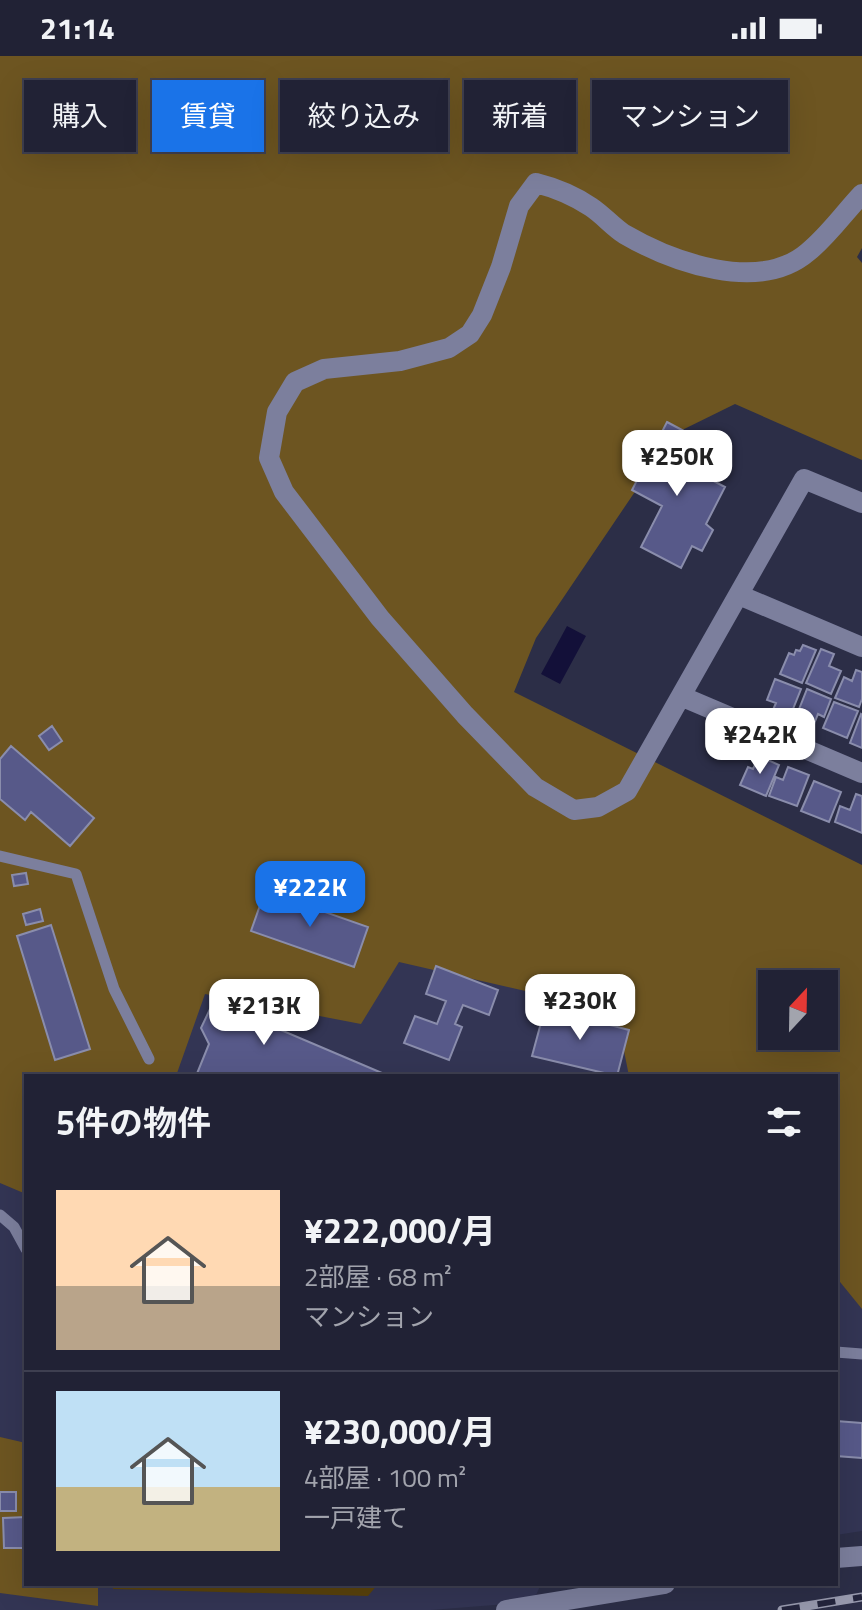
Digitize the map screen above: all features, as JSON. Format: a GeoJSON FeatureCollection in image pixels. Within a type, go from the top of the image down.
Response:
{"type":"FeatureCollection","features":[{"type":"Feature","properties":{"kind":"street"},"geometry":{"type":"LineString","coordinates":[[862,194],[806,254],[784,265],[761,271],[716,270],[668,256],[622,232],[592,207],[558,188],[536,183],[519,206],[501,267],[482,315],[470,334],[449,348],[400,361],[324,369],[295,382],[277,412],[269,458],[284,492],[380,618],[465,715],[535,787],[574,810],[598,807],[627,791],[804,479],[862,503]]}},
{"type":"Feature","properties":{"kind":"street"},"geometry":{"type":"LineString","coordinates":[[739,595],[862,647]]}},
{"type":"Feature","properties":{"kind":"street"},"geometry":{"type":"LineString","coordinates":[[683,697],[862,773]]}},
{"type":"Feature","properties":{"kind":"street"},"geometry":{"type":"LineString","coordinates":[[838,1558],[862,1556]]}},
{"type":"Feature","properties":{"kind":"street"},"geometry":{"type":"LineString","coordinates":[[506,1610],[653,1586]]}},
{"type":"Feature","properties":{"kind":"lane"},"geometry":{"type":"LineString","coordinates":[[0,856],[76,874],[114,989],[149,1059]]}},
{"type":"Feature","properties":{"kind":"lane"},"geometry":{"type":"LineString","coordinates":[[0,1215],[14,1227],[24,1245]]}},
{"type":"Feature","properties":{"kind":"lane"},"geometry":{"type":"LineString","coordinates":[[838,1352],[862,1354]]}},
{"type":"Feature","properties":{"kind":"shaded area"},"geometry":{"type":"Polygon","coordinates":[[[0,56],[862,56],[862,248],[857,257],[862,263],[862,460],[735,404],[674,434],[536,638],[514,692],[862,865],[862,1309],[838,1279],[838,1074],[629,1074],[619,1026],[547,996],[399,962],[361,1024],[205,994],[177,1074],[24,1074],[24,1193],[0,1183],[0,56]]]}},
{"type":"Feature","properties":{"kind":"shaded area"},"geometry":{"type":"Polygon","coordinates":[[[567,626],[586,636],[560,684],[541,674],[567,626]]]}},
{"type":"Feature","properties":{"kind":"shaded area"},"geometry":{"type":"Polygon","coordinates":[[[0,745],[622,997],[661,1074],[24,1074],[24,1586],[540,1586],[533,1602],[431,1610],[0,1610],[0,745]]]}},
{"type":"Feature","properties":{"kind":"shaded area"},"geometry":{"type":"Polygon","coordinates":[[[838,1216],[862,1247],[862,1531],[838,1535],[838,1216]]]}},
{"type":"Feature","properties":{"kind":"shaded area"},"geometry":{"type":"Polygon","coordinates":[[[0,1437],[24,1443],[24,1586],[98,1586],[98,1606],[0,1593],[0,1437]]]}},
{"type":"Feature","properties":{"kind":"shaded area"},"geometry":{"type":"Polygon","coordinates":[[[113,1586],[376,1586],[368,1596],[113,1589],[113,1586]]]}},
{"type":"Feature","properties":{"kind":"building"},"geometry":{"type":"Polygon","coordinates":[[[667,422],[697,438],[683,465],[725,487],[706,524],[713,530],[702,551],[692,546],[681,568],[641,547],[662,506],[632,490],[667,422]]]}},
{"type":"Feature","properties":{"kind":"building"},"geometry":{"type":"Polygon","coordinates":[[[803,645],[816,650],[802,683],[780,674],[789,653],[794,655],[803,645]]]}},
{"type":"Feature","properties":{"kind":"building"},"geometry":{"type":"Polygon","coordinates":[[[821,649],[834,654],[829,666],[841,671],[831,694],[806,683],[821,649]]]}},
{"type":"Feature","properties":{"kind":"building"},"geometry":{"type":"Polygon","coordinates":[[[856,670],[862,672],[859,707],[835,698],[844,677],[852,681],[856,670]]]}},
{"type":"Feature","properties":{"kind":"building"},"geometry":{"type":"Polygon","coordinates":[[[775,679],[801,689],[789,719],[772,712],[776,703],[767,700],[775,679]]]}},
{"type":"Feature","properties":{"kind":"building"},"geometry":{"type":"Polygon","coordinates":[[[807,689],[831,699],[824,717],[818,714],[812,729],[794,722],[807,689]]]}},
{"type":"Feature","properties":{"kind":"building"},"geometry":{"type":"Polygon","coordinates":[[[834,702],[858,711],[847,738],[823,728],[834,702]]]}},
{"type":"Feature","properties":{"kind":"building"},"geometry":{"type":"Polygon","coordinates":[[[862,715],[862,748],[850,743],[862,715]]]}},
{"type":"Feature","properties":{"kind":"building"},"geometry":{"type":"Polygon","coordinates":[[[52,726],[62,741],[49,750],[39,736],[52,726]]]}},
{"type":"Feature","properties":{"kind":"building"},"geometry":{"type":"Polygon","coordinates":[[[11,746],[94,818],[70,846],[31,812],[25,820],[0,799],[0,759],[11,746]]]}},
{"type":"Feature","properties":{"kind":"building"},"geometry":{"type":"Polygon","coordinates":[[[759,756],[779,765],[766,796],[740,785],[748,767],[753,769],[759,756]]]}},
{"type":"Feature","properties":{"kind":"building"},"geometry":{"type":"Polygon","coordinates":[[[788,767],[809,775],[797,806],[769,796],[776,777],[783,780],[788,767]]]}},
{"type":"Feature","properties":{"kind":"building"},"geometry":{"type":"Polygon","coordinates":[[[814,781],[841,792],[829,822],[801,811],[814,781]]]}},
{"type":"Feature","properties":{"kind":"building"},"geometry":{"type":"Polygon","coordinates":[[[856,794],[862,796],[862,833],[835,822],[840,806],[850,810],[856,794]]]}},
{"type":"Feature","properties":{"kind":"building"},"geometry":{"type":"Polygon","coordinates":[[[26,873],[28,884],[14,886],[12,875],[26,873]]]}},
{"type":"Feature","properties":{"kind":"building"},"geometry":{"type":"Polygon","coordinates":[[[265,891],[368,927],[354,967],[251,931],[265,891]]]}},
{"type":"Feature","properties":{"kind":"building"},"geometry":{"type":"Polygon","coordinates":[[[40,909],[43,921],[26,925],[23,914],[40,909]]]}},
{"type":"Feature","properties":{"kind":"building"},"geometry":{"type":"Polygon","coordinates":[[[51,925],[90,1049],[55,1060],[17,936],[51,925]]]}},
{"type":"Feature","properties":{"kind":"building"},"geometry":{"type":"Polygon","coordinates":[[[436,966],[498,990],[489,1015],[463,1005],[455,1024],[462,1027],[449,1060],[404,1043],[415,1016],[437,1024],[446,1001],[426,994],[436,966]]]}},
{"type":"Feature","properties":{"kind":"building"},"geometry":{"type":"Polygon","coordinates":[[[229,991],[256,999],[262,1022],[382,1073],[197,1074],[209,1044],[201,1028],[212,1005],[229,991]]]}},
{"type":"Feature","properties":{"kind":"building"},"geometry":{"type":"Polygon","coordinates":[[[545,1008],[629,1030],[618,1074],[532,1056],[545,1008]]]}},
{"type":"Feature","properties":{"kind":"building"},"geometry":{"type":"Polygon","coordinates":[[[838,1421],[862,1423],[862,1458],[838,1456],[838,1421]]]}},
{"type":"Feature","properties":{"kind":"building"},"geometry":{"type":"Polygon","coordinates":[[[0,1492],[16,1492],[16,1511],[0,1511],[0,1492]]]}},
{"type":"Feature","properties":{"kind":"building"},"geometry":{"type":"Polygon","coordinates":[[[24,1517],[24,1548],[4,1548],[3,1518],[24,1517]]]}},
{"type":"Feature","properties":{"kind":"railway"},"geometry":{"type":"LineString","coordinates":[[782,1610],[862,1597]]}}]}
